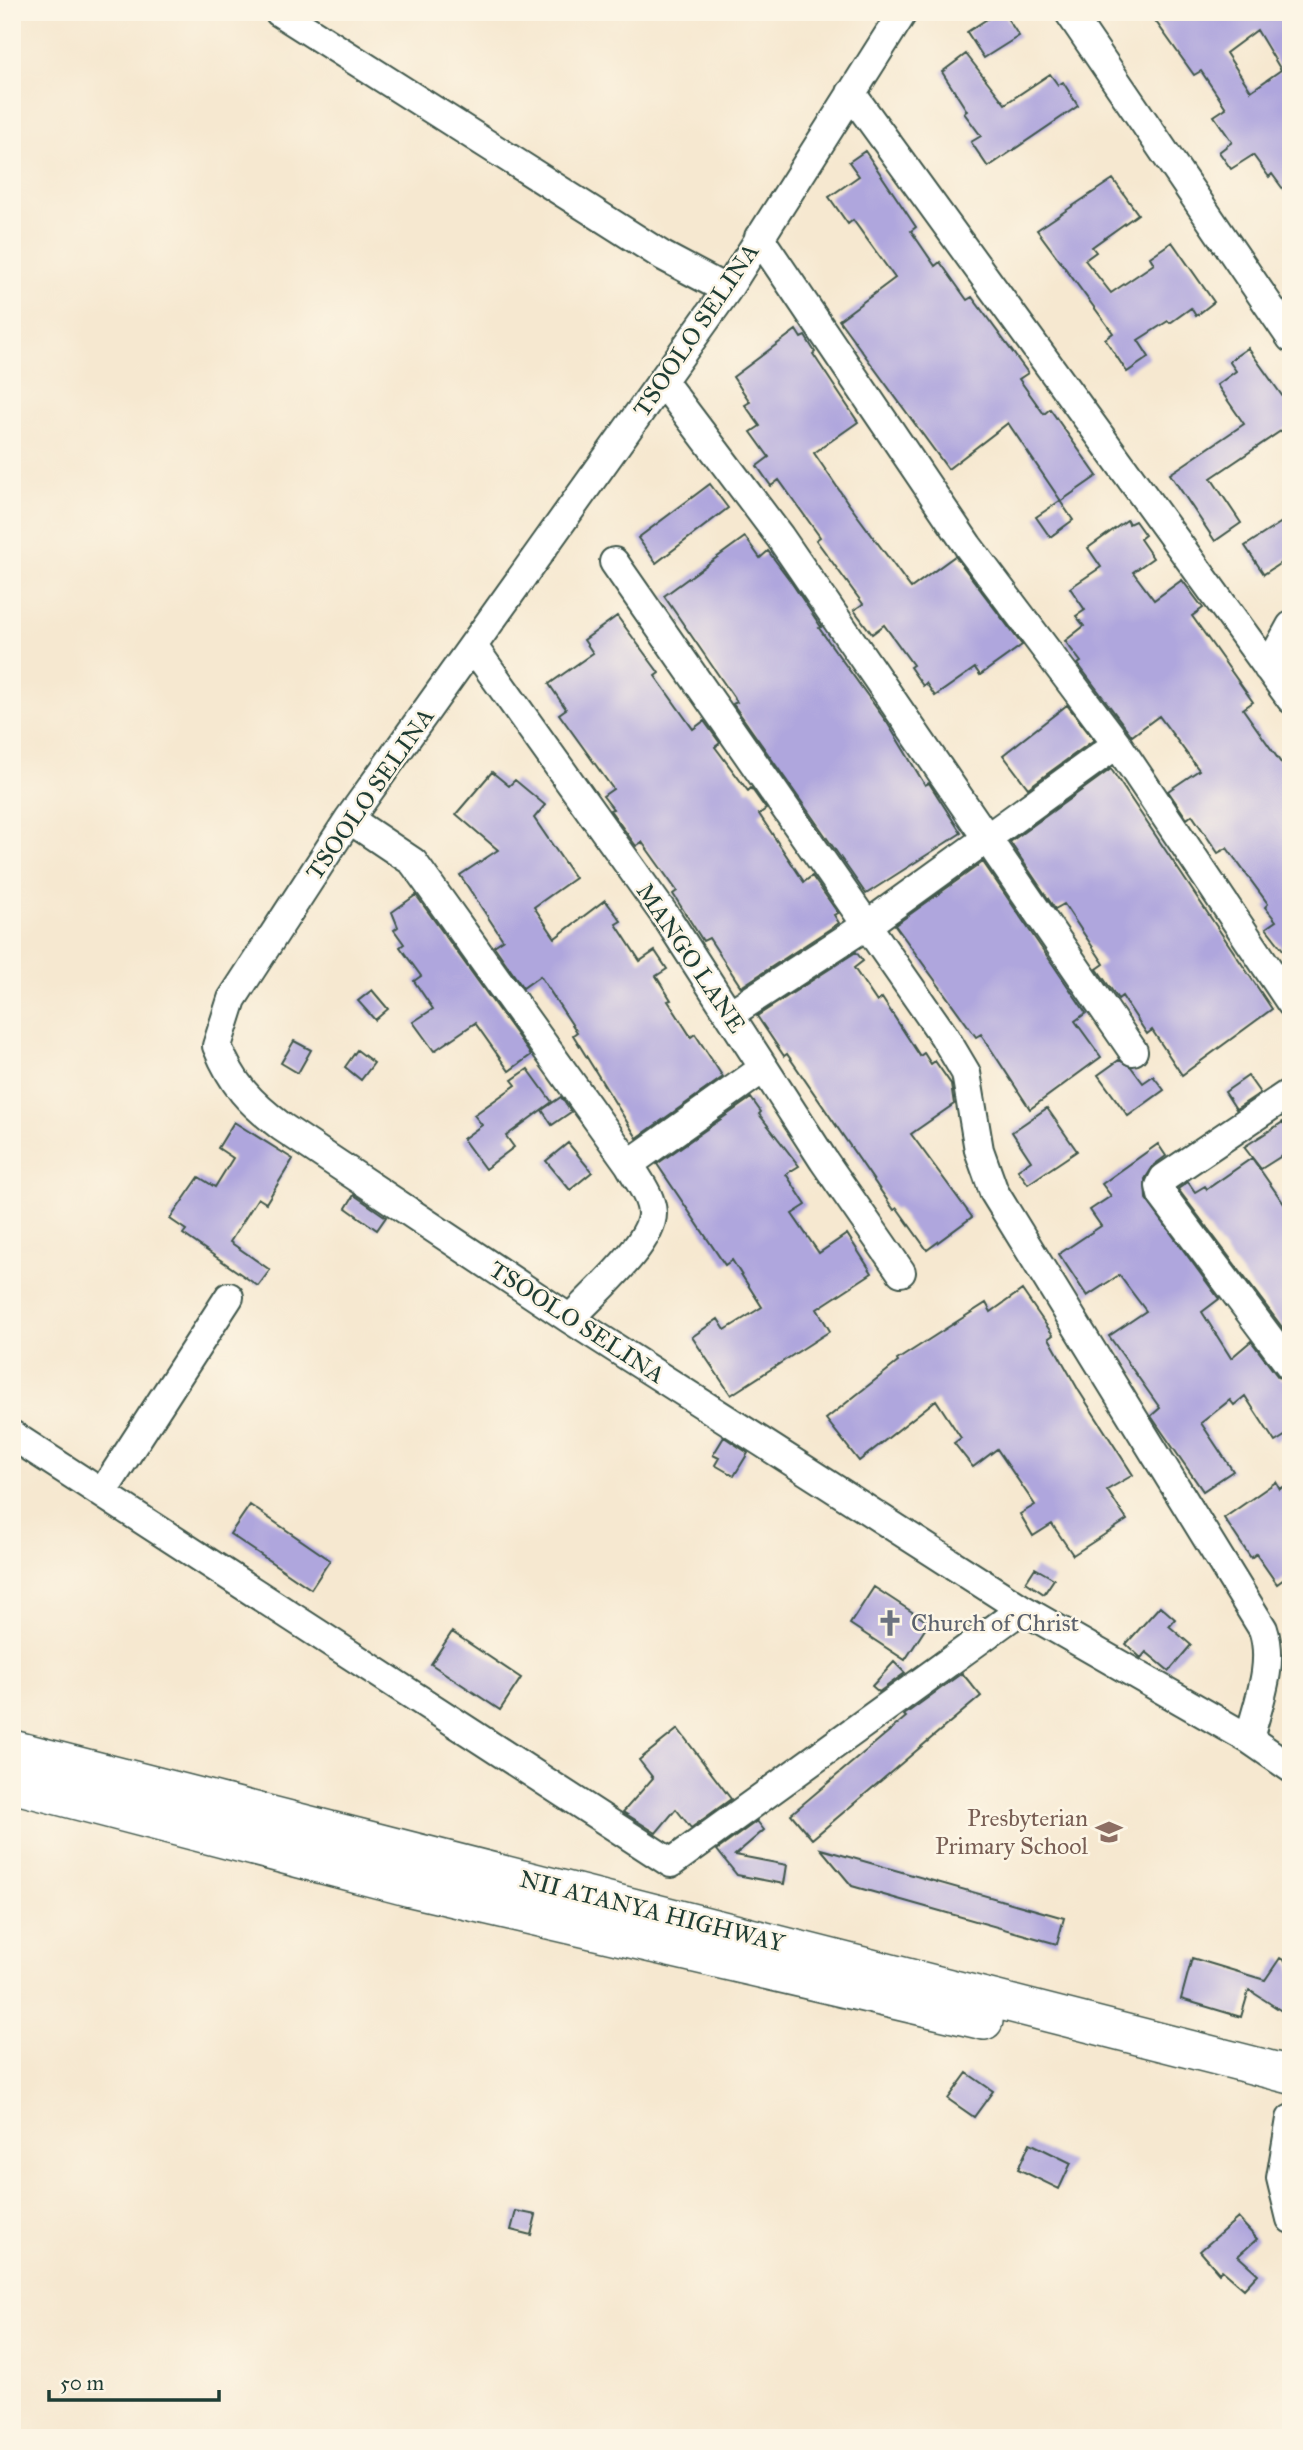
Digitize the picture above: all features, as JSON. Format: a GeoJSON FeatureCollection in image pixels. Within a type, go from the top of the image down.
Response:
{"type":"FeatureCollection","features":[{"type":"Feature","properties":{"kind":"main road","name":"NII ATANYA HIGHWAY"},"geometry":{"type":"LineString","coordinates":[[12,1749],[1291,2075]]}},
{"type":"Feature","properties":{"kind":"main road"},"geometry":{"type":"LineString","coordinates":[[12,1784],[411,1888],[1291,2092]]}},
{"type":"Feature","properties":{"kind":"street"},"geometry":{"type":"LineString","coordinates":[[279,12],[663,256],[727,290]]}},
{"type":"Feature","properties":{"kind":"street","name":"TSOOLO SELINA"},"geometry":{"type":"LineString","coordinates":[[903,12],[727,290],[474,648],[349,819],[232,999],[217,1046],[249,1101],[282,1127],[570,1319],[1022,1609],[1249,1739],[1291,1768]]}},
{"type":"Feature","properties":{"kind":"street"},"geometry":{"type":"LineString","coordinates":[[1069,12],[1291,338]]}},
{"type":"Feature","properties":{"kind":"street"},"geometry":{"type":"LineString","coordinates":[[851,93],[1291,699]]}},
{"type":"Feature","properties":{"kind":"street"},"geometry":{"type":"LineString","coordinates":[[759,237],[968,546],[1116,744],[1291,1003]]}},
{"type":"Feature","properties":{"kind":"street"},"geometry":{"type":"LineString","coordinates":[[663,382],[780,537],[985,840],[1133,1051]]}},
{"type":"Feature","properties":{"kind":"street"},"geometry":{"type":"LineString","coordinates":[[614,562],[867,925],[966,1073],[979,1150],[994,1192],[1262,1629],[1269,1646],[1266,1674],[1249,1739]]}},
{"type":"Feature","properties":{"kind":"street"},"geometry":{"type":"LineString","coordinates":[[1268,668],[1291,626]]}},
{"type":"Feature","properties":{"kind":"street","name":"MANGO LANE"},"geometry":{"type":"LineString","coordinates":[[474,648],[669,922],[901,1272]]}},
{"type":"Feature","properties":{"kind":"street"},"geometry":{"type":"LineString","coordinates":[[730,1014],[867,925],[1116,744]]}},
{"type":"Feature","properties":{"kind":"street"},"geometry":{"type":"LineString","coordinates":[[349,819],[414,862],[629,1164],[649,1201],[650,1227],[645,1238],[570,1319]]}},
{"type":"Feature","properties":{"kind":"street"},"geometry":{"type":"LineString","coordinates":[[629,1164],[764,1068]]}},
{"type":"Feature","properties":{"kind":"street"},"geometry":{"type":"LineString","coordinates":[[1286,1351],[1162,1195],[1160,1186],[1164,1178],[1291,1092]]}},
{"type":"Feature","properties":{"kind":"street"},"geometry":{"type":"LineString","coordinates":[[102,1493],[229,1297]]}},
{"type":"Feature","properties":{"kind":"street"},"geometry":{"type":"LineString","coordinates":[[12,1434],[671,1863],[1022,1609]]}},
{"type":"Feature","properties":{"kind":"street"},"geometry":{"type":"LineString","coordinates":[[1291,2119],[1281,2178],[1291,2219]]}},
{"type":"Feature","properties":{"kind":"building"},"geometry":{"type":"Polygon","coordinates":[[[998,12],[1003,12],[1019,36],[984,58],[967,32],[998,12]]]}},
{"type":"Feature","properties":{"kind":"building"},"geometry":{"type":"Polygon","coordinates":[[[1149,12],[1291,12],[1291,200],[1272,174],[1269,177],[1253,155],[1231,169],[1219,152],[1232,142],[1214,116],[1226,108],[1201,71],[1194,75],[1149,12]],[[1257,30],[1226,53],[1251,91],[1281,70],[1257,30]]]}},
{"type":"Feature","properties":{"kind":"building"},"geometry":{"type":"Polygon","coordinates":[[[966,54],[1005,104],[1050,74],[1058,85],[1063,82],[1078,106],[988,167],[971,142],[981,136],[964,113],[967,111],[942,72],[966,54]]]}},
{"type":"Feature","properties":{"kind":"building"},"geometry":{"type":"Polygon","coordinates":[[[865,151],[916,227],[911,231],[935,266],[940,262],[967,300],[972,297],[1028,373],[1019,379],[1044,414],[1050,409],[1097,476],[1061,501],[1008,423],[948,469],[839,320],[895,278],[853,220],[848,224],[829,197],[859,176],[849,162],[865,151]]]}},
{"type":"Feature","properties":{"kind":"building"},"geometry":{"type":"Polygon","coordinates":[[[1113,179],[1138,214],[1092,247],[1096,252],[1085,260],[1111,293],[1154,264],[1150,257],[1172,242],[1214,302],[1196,316],[1191,308],[1138,340],[1149,357],[1127,372],[1105,339],[1113,333],[1037,230],[1113,179]]]}},
{"type":"Feature","properties":{"kind":"building"},"geometry":{"type":"Polygon","coordinates":[[[796,330],[801,338],[805,336],[815,352],[813,354],[858,422],[814,453],[848,503],[911,588],[955,556],[1022,645],[980,675],[975,668],[935,696],[926,683],[923,686],[910,667],[913,665],[884,625],[872,634],[854,610],[863,604],[816,540],[820,537],[779,480],[771,486],[757,466],[769,457],[751,432],[760,426],[745,405],[750,402],[733,377],[796,330]]]}},
{"type":"Feature","properties":{"kind":"building"},"geometry":{"type":"Polygon","coordinates":[[[1248,348],[1283,397],[1291,392],[1291,424],[1211,478],[1241,523],[1215,541],[1170,474],[1244,424],[1217,385],[1236,371],[1229,361],[1248,348]]]}},
{"type":"Feature","properties":{"kind":"building"},"geometry":{"type":"Polygon","coordinates":[[[710,484],[728,508],[656,563],[638,538],[710,484]]]}},
{"type":"Feature","properties":{"kind":"building"},"geometry":{"type":"Polygon","coordinates":[[[1060,501],[1073,520],[1050,537],[1036,517],[1060,501]]]}},
{"type":"Feature","properties":{"kind":"building"},"geometry":{"type":"Polygon","coordinates":[[[1291,516],[1291,556],[1264,574],[1245,546],[1291,516]]]}},
{"type":"Feature","properties":{"kind":"building"},"geometry":{"type":"Polygon","coordinates":[[[1127,520],[1129,524],[1135,521],[1145,535],[1140,539],[1153,558],[1133,572],[1154,600],[1182,580],[1203,608],[1192,616],[1253,702],[1243,709],[1291,777],[1291,960],[1266,928],[1276,921],[1265,907],[1268,904],[1227,848],[1218,853],[1192,815],[1187,819],[1168,791],[1199,770],[1159,716],[1132,736],[1078,664],[1081,662],[1065,641],[1084,626],[1076,616],[1085,610],[1070,588],[1101,567],[1088,548],[1127,520]]]}},
{"type":"Feature","properties":{"kind":"building"},"geometry":{"type":"Polygon","coordinates":[[[745,537],[760,558],[768,551],[789,579],[821,627],[819,628],[888,724],[925,785],[929,783],[961,833],[866,894],[733,704],[737,702],[664,596],[745,537]]]}},
{"type":"Feature","properties":{"kind":"building"},"geometry":{"type":"Polygon","coordinates":[[[617,616],[659,673],[655,676],[693,729],[704,721],[720,743],[715,747],[748,791],[751,788],[766,809],[759,814],[804,882],[812,876],[838,913],[834,915],[839,923],[741,987],[709,938],[703,941],[673,894],[677,891],[642,842],[636,846],[610,810],[613,809],[603,796],[613,789],[559,714],[566,709],[549,684],[593,653],[584,640],[617,616]]]}},
{"type":"Feature","properties":{"kind":"building"},"geometry":{"type":"Polygon","coordinates":[[[1067,705],[1094,740],[1028,788],[1003,755],[1067,705]]]}},
{"type":"Feature","properties":{"kind":"building"},"geometry":{"type":"Polygon","coordinates":[[[1111,769],[1272,1009],[1182,1075],[1152,1030],[1147,1034],[1122,996],[1118,999],[1097,969],[1104,964],[1064,904],[1055,909],[1010,842],[1111,769]]]}},
{"type":"Feature","properties":{"kind":"building"},"geometry":{"type":"Polygon","coordinates":[[[492,772],[509,786],[515,780],[545,805],[534,818],[575,878],[534,907],[555,938],[605,900],[621,921],[616,924],[640,961],[655,951],[667,969],[656,976],[671,1000],[668,1001],[691,1037],[695,1034],[723,1077],[637,1138],[573,1035],[577,1032],[540,976],[523,988],[494,946],[503,940],[460,875],[498,850],[456,814],[492,772]]]}},
{"type":"Feature","properties":{"kind":"building"},"geometry":{"type":"Polygon","coordinates":[[[983,862],[1086,1013],[1075,1021],[1101,1057],[1030,1109],[981,1034],[976,1037],[895,925],[983,862]]]}},
{"type":"Feature","properties":{"kind":"building"},"geometry":{"type":"Polygon","coordinates":[[[416,895],[531,1055],[509,1071],[475,1023],[434,1051],[413,1022],[433,1009],[414,981],[421,976],[400,947],[404,944],[394,930],[398,927],[392,912],[416,895]]]}},
{"type":"Feature","properties":{"kind":"building"},"geometry":{"type":"Polygon","coordinates":[[[856,952],[863,961],[854,968],[877,1002],[882,998],[920,1056],[924,1053],[931,1064],[935,1061],[951,1084],[954,1104],[911,1134],[972,1217],[927,1250],[897,1208],[894,1210],[787,1054],[784,1056],[757,1016],[856,952]]]}},
{"type":"Feature","properties":{"kind":"building"},"geometry":{"type":"Polygon","coordinates":[[[372,990],[388,1009],[375,1020],[358,1001],[372,990]]]}},
{"type":"Feature","properties":{"kind":"building"},"geometry":{"type":"Polygon","coordinates":[[[294,1041],[311,1050],[298,1073],[281,1063],[294,1041]]]}},
{"type":"Feature","properties":{"kind":"building"},"geometry":{"type":"Polygon","coordinates":[[[357,1050],[374,1063],[361,1080],[345,1067],[357,1050]]]}},
{"type":"Feature","properties":{"kind":"building"},"geometry":{"type":"Polygon","coordinates":[[[1119,1060],[1131,1067],[1143,1083],[1153,1076],[1164,1090],[1128,1116],[1098,1075],[1119,1060]]]}},
{"type":"Feature","properties":{"kind":"building"},"geometry":{"type":"Polygon","coordinates":[[[528,1069],[552,1102],[506,1136],[514,1147],[485,1169],[463,1139],[482,1125],[474,1115],[516,1085],[512,1080],[528,1069]]]}},
{"type":"Feature","properties":{"kind":"building"},"geometry":{"type":"Polygon","coordinates":[[[1248,1076],[1260,1093],[1236,1109],[1225,1092],[1248,1076]]]}},
{"type":"Feature","properties":{"kind":"building"},"geometry":{"type":"Polygon","coordinates":[[[561,1097],[571,1112],[552,1125],[542,1110],[561,1097]]]}},
{"type":"Feature","properties":{"kind":"building"},"geometry":{"type":"Polygon","coordinates":[[[751,1098],[761,1112],[759,1114],[799,1166],[786,1174],[806,1205],[792,1214],[819,1253],[847,1234],[872,1273],[817,1309],[830,1331],[731,1395],[692,1337],[718,1319],[725,1330],[762,1307],[732,1260],[725,1265],[657,1164],[751,1098]]]}},
{"type":"Feature","properties":{"kind":"building"},"geometry":{"type":"Polygon","coordinates":[[[1047,1108],[1077,1151],[1028,1184],[1018,1170],[1031,1161],[1012,1132],[1047,1108]]]}},
{"type":"Feature","properties":{"kind":"building"},"geometry":{"type":"Polygon","coordinates":[[[234,1122],[293,1159],[266,1203],[258,1198],[230,1242],[270,1270],[258,1286],[183,1234],[186,1230],[170,1219],[199,1177],[215,1187],[233,1158],[218,1148],[234,1122]]]}},
{"type":"Feature","properties":{"kind":"building"},"geometry":{"type":"Polygon","coordinates":[[[1283,1122],[1291,1135],[1291,1150],[1261,1169],[1244,1147],[1283,1122]]]}},
{"type":"Feature","properties":{"kind":"building"},"geometry":{"type":"Polygon","coordinates":[[[568,1143],[592,1172],[570,1190],[546,1161],[568,1143]]]}},
{"type":"Feature","properties":{"kind":"building"},"geometry":{"type":"Polygon","coordinates":[[[1158,1144],[1166,1156],[1154,1165],[1145,1179],[1146,1199],[1219,1299],[1202,1312],[1231,1358],[1251,1341],[1278,1377],[1291,1383],[1291,1432],[1275,1442],[1245,1396],[1234,1405],[1230,1400],[1201,1423],[1233,1471],[1203,1491],[1151,1416],[1160,1408],[1109,1336],[1146,1311],[1119,1275],[1087,1296],[1059,1254],[1101,1226],[1090,1210],[1111,1196],[1102,1184],[1158,1144]]]}},
{"type":"Feature","properties":{"kind":"building"},"geometry":{"type":"Polygon","coordinates":[[[1252,1158],[1291,1214],[1291,1339],[1178,1189],[1188,1182],[1195,1192],[1205,1186],[1207,1189],[1252,1158]]]}},
{"type":"Feature","properties":{"kind":"building"},"geometry":{"type":"Polygon","coordinates":[[[354,1195],[386,1217],[377,1230],[346,1208],[354,1195]]]}},
{"type":"Feature","properties":{"kind":"building"},"geometry":{"type":"Polygon","coordinates":[[[1022,1290],[1053,1335],[1049,1338],[1079,1391],[1133,1475],[1107,1490],[1127,1520],[1073,1555],[1052,1524],[1033,1536],[1020,1514],[1035,1505],[997,1449],[973,1467],[954,1443],[961,1438],[936,1400],[859,1461],[826,1419],[898,1362],[897,1360],[986,1303],[991,1312],[1022,1290]]]}},
{"type":"Feature","properties":{"kind":"building"},"geometry":{"type":"Polygon","coordinates":[[[724,1437],[748,1453],[734,1476],[715,1465],[719,1458],[713,1455],[724,1437]]]}},
{"type":"Feature","properties":{"kind":"building"},"geometry":{"type":"Polygon","coordinates":[[[1276,1482],[1280,1489],[1291,1482],[1291,1574],[1277,1584],[1256,1554],[1251,1558],[1224,1518],[1276,1482]]]}},
{"type":"Feature","properties":{"kind":"building"},"geometry":{"type":"Polygon","coordinates":[[[250,1505],[330,1560],[311,1589],[230,1534],[250,1505]]]}},
{"type":"Feature","properties":{"kind":"building"},"geometry":{"type":"Polygon","coordinates":[[[1035,1568],[1054,1579],[1044,1594],[1026,1582],[1035,1568]]]}},
{"type":"Feature","properties":{"kind":"building","name":"Church of Christ"},"geometry":{"type":"Polygon","coordinates":[[[874,1587],[929,1623],[905,1660],[850,1624],[874,1587]]]}},
{"type":"Feature","properties":{"kind":"building"},"geometry":{"type":"Polygon","coordinates":[[[1160,1606],[1175,1619],[1169,1626],[1191,1645],[1169,1671],[1146,1652],[1141,1658],[1126,1644],[1160,1606]]]}},
{"type":"Feature","properties":{"kind":"building"},"geometry":{"type":"Polygon","coordinates":[[[452,1632],[521,1678],[500,1710],[431,1664],[452,1632]]]}},
{"type":"Feature","properties":{"kind":"building"},"geometry":{"type":"Polygon","coordinates":[[[894,1662],[905,1673],[879,1692],[872,1686],[894,1662]]]}},
{"type":"Feature","properties":{"kind":"building"},"geometry":{"type":"Polygon","coordinates":[[[962,1673],[981,1696],[812,1839],[791,1814],[906,1717],[904,1715],[962,1673]]]}},
{"type":"Feature","properties":{"kind":"building"},"geometry":{"type":"Polygon","coordinates":[[[678,1729],[731,1799],[691,1828],[676,1809],[656,1833],[623,1812],[653,1778],[639,1760],[678,1729]]]}},
{"type":"Feature","properties":{"kind":"building"},"geometry":{"type":"Polygon","coordinates":[[[757,1821],[764,1830],[735,1855],[787,1865],[784,1884],[737,1875],[717,1850],[757,1821]]]}},
{"type":"Feature","properties":{"kind":"building"},"geometry":{"type":"Polygon","coordinates":[[[821,1849],[1064,1918],[1057,1944],[852,1886],[821,1849]]]}},
{"type":"Feature","properties":{"kind":"building"},"geometry":{"type":"Polygon","coordinates":[[[1192,1958],[1265,1980],[1280,1958],[1291,1965],[1291,2017],[1249,1990],[1241,2017],[1181,1999],[1192,1958]]]}},
{"type":"Feature","properties":{"kind":"building"},"geometry":{"type":"Polygon","coordinates":[[[967,2073],[993,2091],[974,2117],[948,2099],[967,2073]]]}},
{"type":"Feature","properties":{"kind":"building"},"geometry":{"type":"Polygon","coordinates":[[[1030,2143],[1071,2163],[1059,2189],[1018,2169],[1030,2143]]]}},
{"type":"Feature","properties":{"kind":"building"},"geometry":{"type":"Polygon","coordinates":[[[516,2211],[536,2215],[531,2235],[511,2230],[516,2211]]]}},
{"type":"Feature","properties":{"kind":"building"},"geometry":{"type":"Polygon","coordinates":[[[1238,2218],[1257,2239],[1238,2256],[1258,2274],[1244,2289],[1222,2270],[1219,2273],[1200,2251],[1238,2218]]]}},
{"type":"Feature","properties":{"kind":"place","name":"Church of Christ"},"geometry":{"type":"Point","coordinates":[890,1623]}},
{"type":"Feature","properties":{"kind":"place","name":"Presbyterian Primary School"},"geometry":{"type":"Point","coordinates":[1109,1832]}}]}
